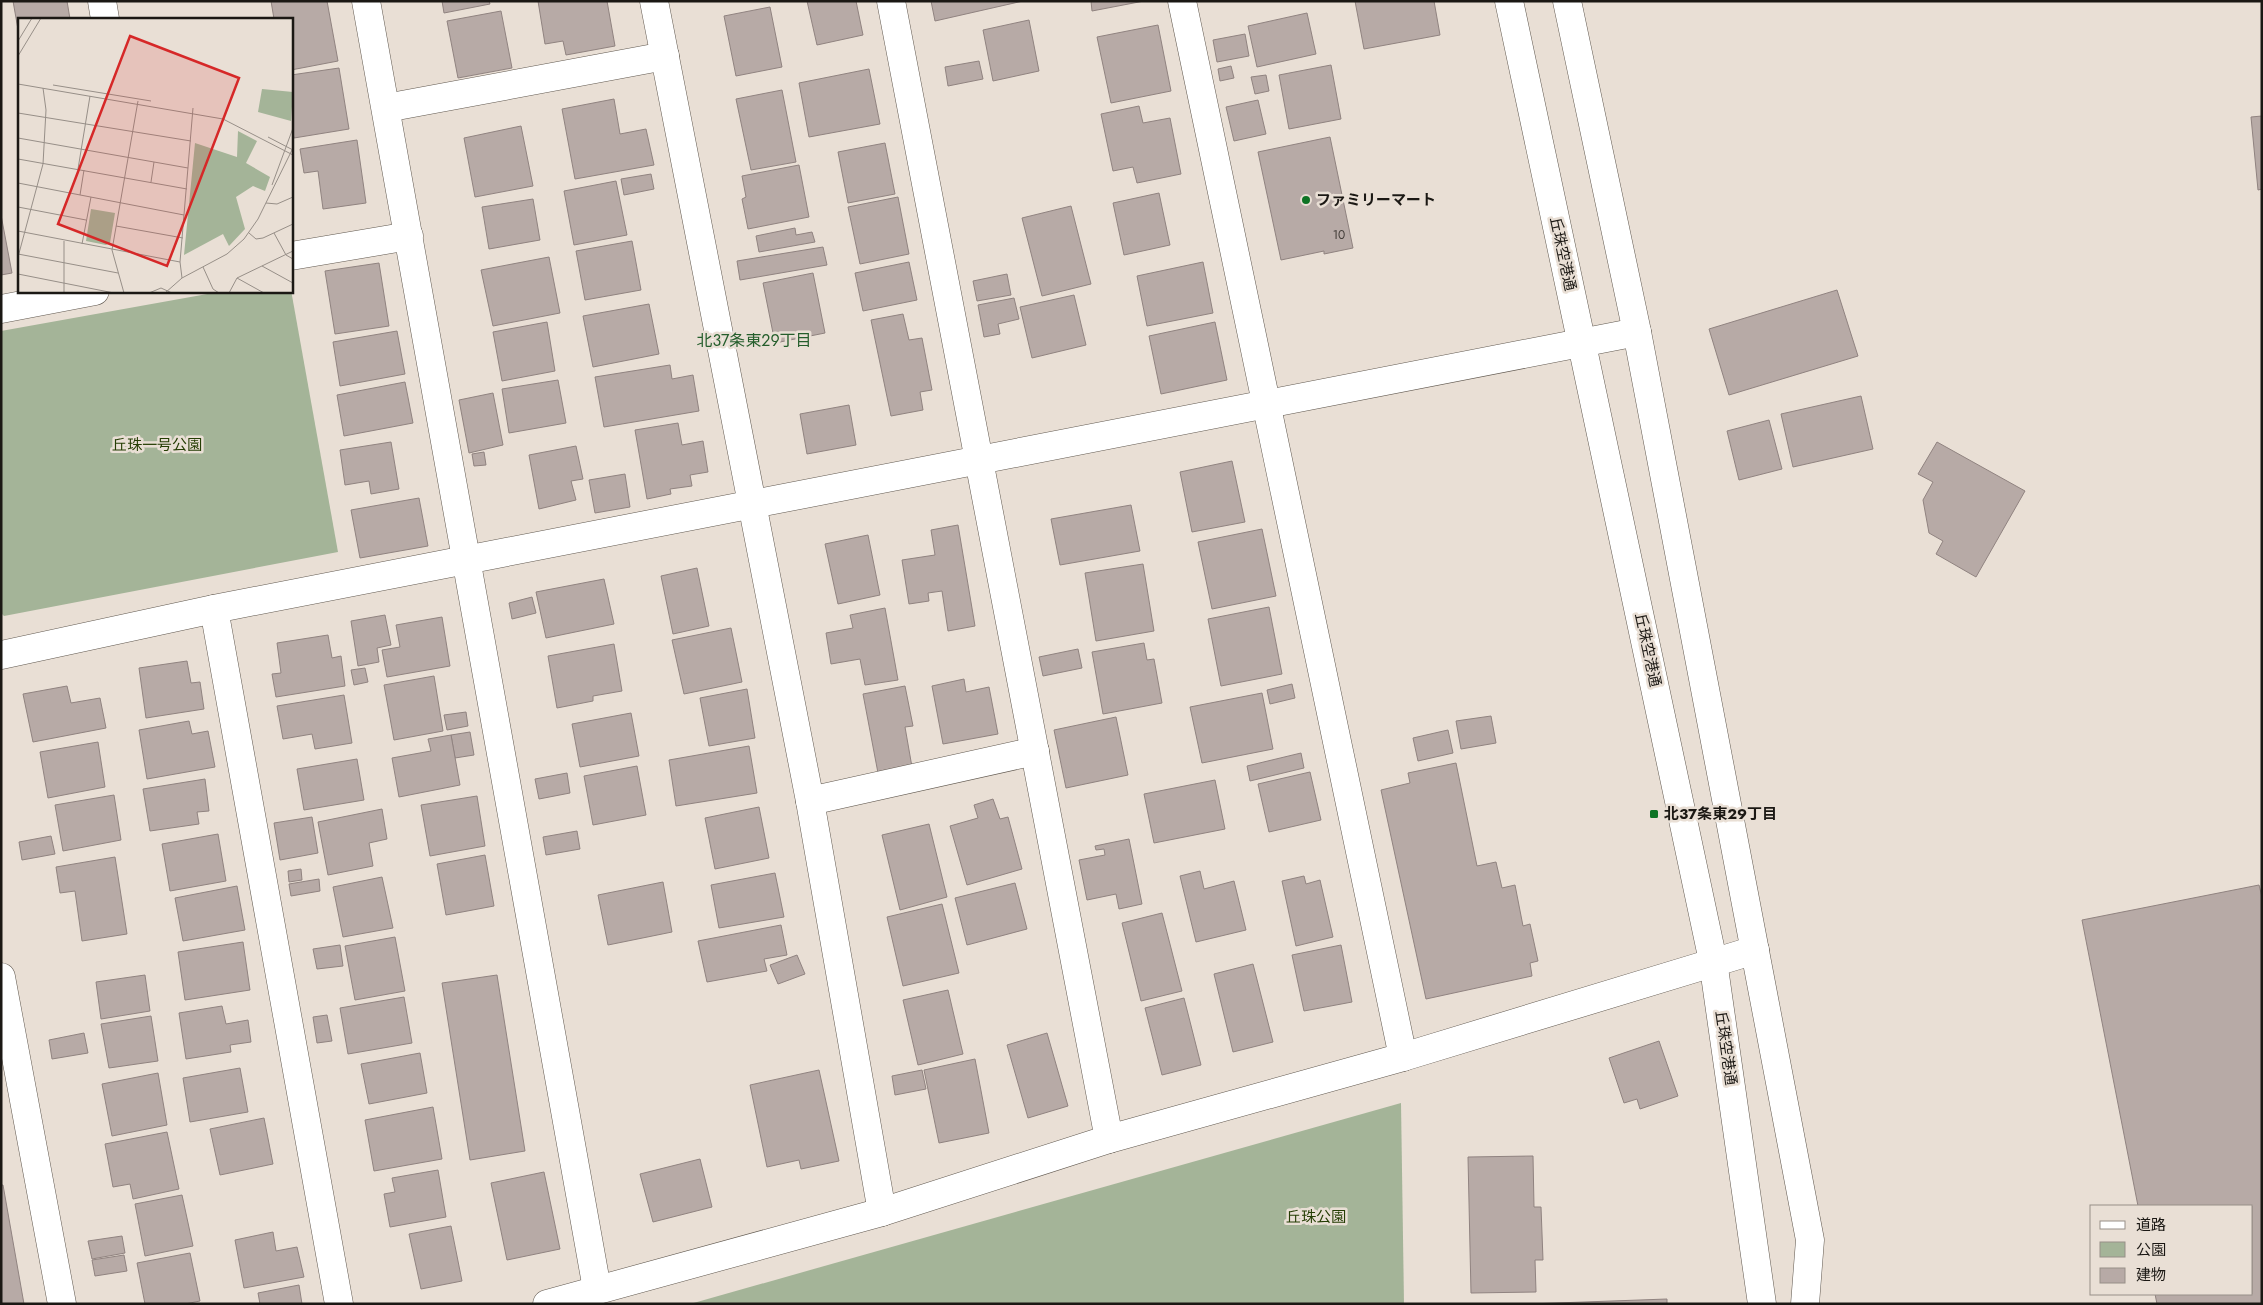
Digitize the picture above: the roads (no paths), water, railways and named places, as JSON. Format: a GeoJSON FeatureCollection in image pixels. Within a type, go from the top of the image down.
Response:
{"type":"FeatureCollection","features":[{"type":"Feature","properties":{"kind":"street"},"geometry":{"type":"LineString","coordinates":[[102,1],[105,18]]}},
{"type":"Feature","properties":{"kind":"street"},"geometry":{"type":"LineString","coordinates":[[366,1],[597,1289]]}},
{"type":"Feature","properties":{"kind":"street"},"geometry":{"type":"LineString","coordinates":[[654,1],[810,801],[882,1212]]}},
{"type":"Feature","properties":{"kind":"street"},"geometry":{"type":"LineString","coordinates":[[891,1],[1109,1139]]}},
{"type":"Feature","properties":{"kind":"street"},"geometry":{"type":"LineString","coordinates":[[1182,1],[1404,1057]]}},
{"type":"Feature","properties":{"kind":"street","name":"丘珠空港通"},"geometry":{"type":"LineString","coordinates":[[1509,1],[1713,961],[1762,1304]]}},
{"type":"Feature","properties":{"kind":"street"},"geometry":{"type":"LineString","coordinates":[[1567,1],[1637,332],[1810,1240],[1805,1304]]}},
{"type":"Feature","properties":{"kind":"street"},"geometry":{"type":"LineString","coordinates":[[386,108],[665,56]]}},
{"type":"Feature","properties":{"kind":"street"},"geometry":{"type":"LineString","coordinates":[[292,256],[409,236]]}},
{"type":"Feature","properties":{"kind":"street"},"geometry":{"type":"LineString","coordinates":[[1,310],[90,292]]}},
{"type":"Feature","properties":{"kind":"street"},"geometry":{"type":"LineString","coordinates":[[1,655],[214,609],[1637,332]]}},
{"type":"Feature","properties":{"kind":"street"},"geometry":{"type":"LineString","coordinates":[[214,609],[339,1304]]}},
{"type":"Feature","properties":{"kind":"street"},"geometry":{"type":"LineString","coordinates":[[810,801],[1035,751]]}},
{"type":"Feature","properties":{"kind":"street"},"geometry":{"type":"LineString","coordinates":[[547,1304],[882,1212],[1109,1139],[1404,1057],[1713,961],[1755,950]]}},
{"type":"Feature","properties":{"kind":"street"},"geometry":{"type":"LineString","coordinates":[[1,978],[62,1304]]}},
{"type":"Feature","properties":{"kind":"place","name":"ファミリーマート"},"geometry":{"type":"Point","coordinates":[1306,200]}},
{"type":"Feature","properties":{"kind":"place","name":"北37条東29丁目"},"geometry":{"type":"Point","coordinates":[1654,814]}},
{"type":"Feature","properties":{"kind":"district","name":"北37条東29丁目"},"geometry":{"type":"Point","coordinates":[754,340]}},
{"type":"Feature","properties":{"kind":"park label","name":"丘珠一号公園"},"geometry":{"type":"Point","coordinates":[157,445]}},
{"type":"Feature","properties":{"kind":"park label","name":"丘珠公園"},"geometry":{"type":"Point","coordinates":[1316,1217]}}]}
